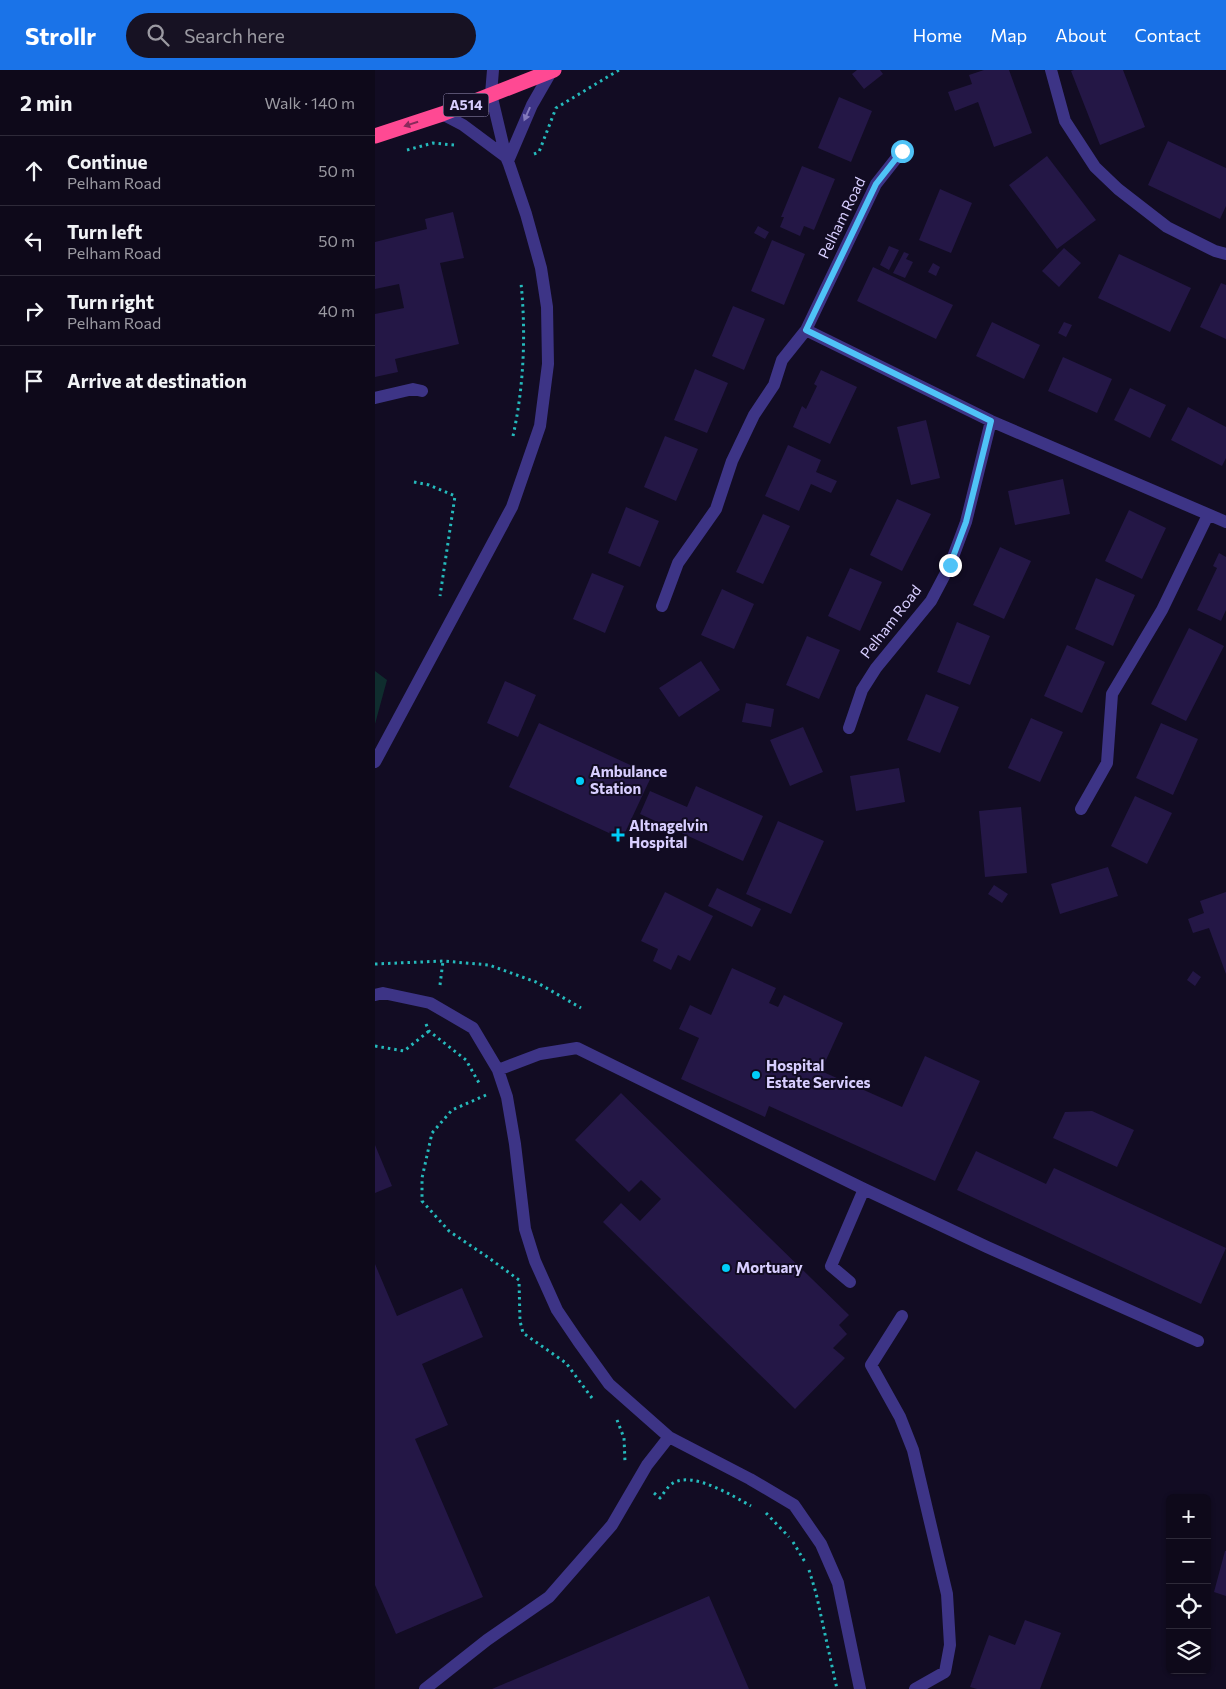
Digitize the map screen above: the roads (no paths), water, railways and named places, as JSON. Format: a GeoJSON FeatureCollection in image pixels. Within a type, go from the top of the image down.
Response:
{"type":"FeatureCollection","features":[{"type":"Feature","properties":{"kind":"highway","name":"A514"},"geometry":{"type":"LineString","coordinates":[[375,136],[442,114],[553,71]]}},
{"type":"Feature","properties":{"kind":"street"},"geometry":{"type":"LineString","coordinates":[[375,762],[512,507],[540,426],[548,364],[547,307],[541,268],[526,214],[507,159],[491,94],[493,70]]}},
{"type":"Feature","properties":{"kind":"street"},"geometry":{"type":"LineString","coordinates":[[1051,70],[1065,121],[1095,167],[1118,189],[1167,227],[1226,254]]}},
{"type":"Feature","properties":{"kind":"street"},"geometry":{"type":"LineString","coordinates":[[507,159],[531,105],[553,71]]}},
{"type":"Feature","properties":{"kind":"street"},"geometry":{"type":"LineString","coordinates":[[442,114],[463,125],[507,159]]}},
{"type":"Feature","properties":{"kind":"street","name":"Pelham Road"},"geometry":{"type":"LineString","coordinates":[[662,606],[678,563],[716,509],[732,461],[754,415],[774,385],[783,360],[806,330],[876,184],[902,151]]}},
{"type":"Feature","properties":{"kind":"street"},"geometry":{"type":"LineString","coordinates":[[806,330],[991,421],[1226,522]]}},
{"type":"Feature","properties":{"kind":"street"},"geometry":{"type":"LineString","coordinates":[[375,398],[413,389],[422,391]]}},
{"type":"Feature","properties":{"kind":"street","name":"Pelham Road"},"geometry":{"type":"LineString","coordinates":[[849,728],[862,690],[876,668],[931,601],[950,565],[966,522],[991,421]]}},
{"type":"Feature","properties":{"kind":"street"},"geometry":{"type":"LineString","coordinates":[[1081,809],[1107,763],[1112,694],[1162,610],[1208,515]]}},
{"type":"Feature","properties":{"kind":"street"},"geometry":{"type":"LineString","coordinates":[[375,994],[430,1003],[473,1028],[498,1070],[507,1098],[515,1144],[525,1229],[535,1261],[557,1310],[609,1384],[669,1437],[750,1479],[794,1505],[821,1544],[837,1583],[860,1689]]}},
{"type":"Feature","properties":{"kind":"street"},"geometry":{"type":"LineString","coordinates":[[498,1070],[541,1054],[577,1048],[864,1189],[995,1251],[1197,1342]]}},
{"type":"Feature","properties":{"kind":"street"},"geometry":{"type":"LineString","coordinates":[[850,1282],[831,1266],[864,1189]]}},
{"type":"Feature","properties":{"kind":"street"},"geometry":{"type":"LineString","coordinates":[[902,1316],[871,1365],[900,1417],[913,1450],[949,1599],[950,1644],[945,1672],[915,1689]]}},
{"type":"Feature","properties":{"kind":"street"},"geometry":{"type":"LineString","coordinates":[[425,1689],[487,1640],[549,1597],[612,1525],[647,1465],[669,1437]]}},
{"type":"Feature","properties":{"kind":"place","name":"Ambulance Station"},"geometry":{"type":"Point","coordinates":[580,781]}},
{"type":"Feature","properties":{"kind":"place","name":"Altnagelvin Hospital"},"geometry":{"type":"Point","coordinates":[618,835]}},
{"type":"Feature","properties":{"kind":"place","name":"Hospital Estate Services"},"geometry":{"type":"Point","coordinates":[756,1075]}},
{"type":"Feature","properties":{"kind":"place","name":"Mortuary"},"geometry":{"type":"Point","coordinates":[726,1268]}}]}
